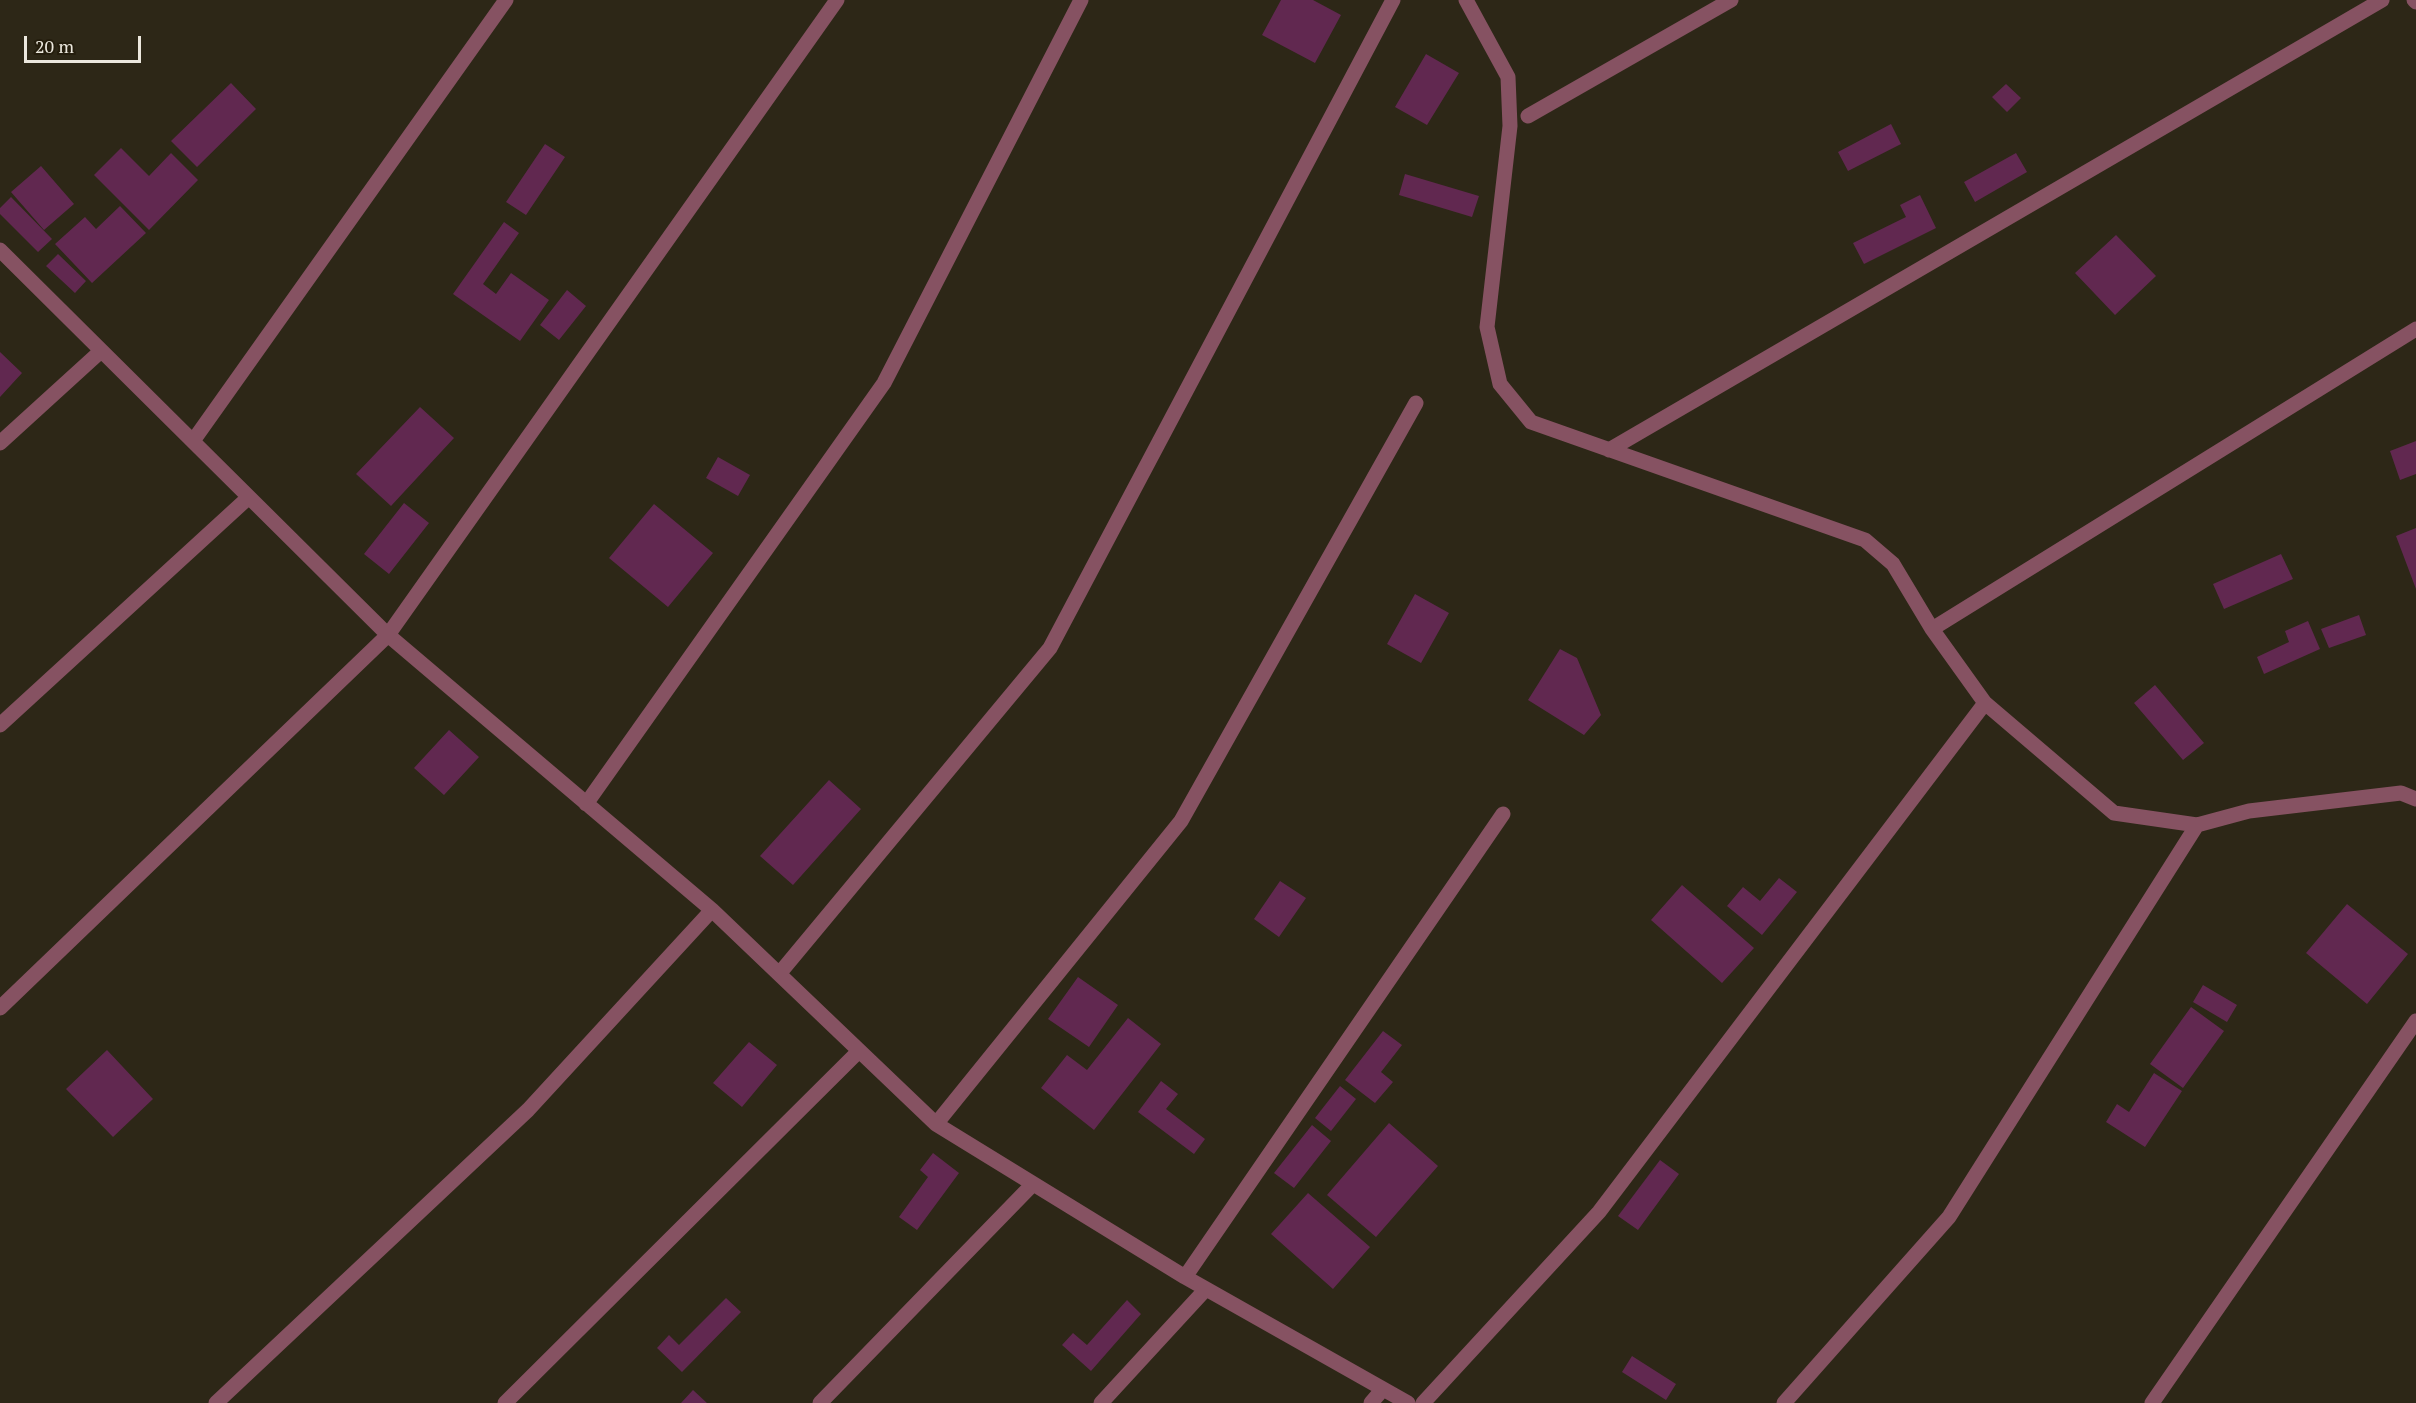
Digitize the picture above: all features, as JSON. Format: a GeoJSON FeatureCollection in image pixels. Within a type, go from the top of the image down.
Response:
{"type":"FeatureCollection","features":[{"type":"Feature","properties":{"kind":"street"},"geometry":{"type":"LineString","coordinates":[[193,441],[506,0]]}},
{"type":"Feature","properties":{"kind":"street"},"geometry":{"type":"LineString","coordinates":[[0,1008],[388,635],[837,0]]}},
{"type":"Feature","properties":{"kind":"street"},"geometry":{"type":"LineString","coordinates":[[586,804],[884,383],[1081,0]]}},
{"type":"Feature","properties":{"kind":"street"},"geometry":{"type":"LineString","coordinates":[[779,974],[1050,648],[1393,0]]}},
{"type":"Feature","properties":{"kind":"street"},"geometry":{"type":"LineString","coordinates":[[1466,0],[1508,77],[1510,126],[1487,327],[1500,384],[1531,422],[1865,540],[1893,564],[1932,629],[1985,703],[2114,813],[2197,825],[2249,811],[2409,790],[2416,799]]}},
{"type":"Feature","properties":{"kind":"street"},"geometry":{"type":"LineString","coordinates":[[1528,116],[1731,0]]}},
{"type":"Feature","properties":{"kind":"street"},"geometry":{"type":"LineString","coordinates":[[1609,450],[2382,0]]}},
{"type":"Feature","properties":{"kind":"street"},"geometry":{"type":"LineString","coordinates":[[0,250],[388,635],[712,910],[936,1124],[1185,1277],[1408,1403]]}},
{"type":"Feature","properties":{"kind":"street"},"geometry":{"type":"LineString","coordinates":[[1932,629],[2416,329]]}},
{"type":"Feature","properties":{"kind":"street"},"geometry":{"type":"LineString","coordinates":[[0,443],[101,351]]}},
{"type":"Feature","properties":{"kind":"street"},"geometry":{"type":"LineString","coordinates":[[936,1124],[1181,821],[1416,403]]}},
{"type":"Feature","properties":{"kind":"street"},"geometry":{"type":"LineString","coordinates":[[0,725],[249,497]]}},
{"type":"Feature","properties":{"kind":"street"},"geometry":{"type":"LineString","coordinates":[[1423,1403],[1599,1212],[1985,703]]}},
{"type":"Feature","properties":{"kind":"street"},"geometry":{"type":"LineString","coordinates":[[1185,1277],[1503,814]]}},
{"type":"Feature","properties":{"kind":"street"},"geometry":{"type":"LineString","coordinates":[[1784,1403],[1949,1217],[2197,825]]}},
{"type":"Feature","properties":{"kind":"street"},"geometry":{"type":"LineString","coordinates":[[216,1403],[528,1110],[712,910]]}},
{"type":"Feature","properties":{"kind":"street"},"geometry":{"type":"LineString","coordinates":[[2152,1403],[2416,1021]]}},
{"type":"Feature","properties":{"kind":"street"},"geometry":{"type":"LineString","coordinates":[[505,1403],[859,1051]]}},
{"type":"Feature","properties":{"kind":"street"},"geometry":{"type":"LineString","coordinates":[[820,1403],[1033,1184]]}},
{"type":"Feature","properties":{"kind":"street"},"geometry":{"type":"LineString","coordinates":[[1101,1403],[1206,1289]]}},
{"type":"Feature","properties":{"kind":"street"},"geometry":{"type":"LineString","coordinates":[[1371,1403],[1383,1389]]}},
{"type":"Feature","properties":{"kind":"building"},"geometry":{"type":"Polygon","coordinates":[[[1281,0],[1313,0],[1341,15],[1315,63],[1262,35],[1281,0]]]}},
{"type":"Feature","properties":{"kind":"building"},"geometry":{"type":"Polygon","coordinates":[[[1426,54],[1459,73],[1427,125],[1395,107],[1426,54]]]}},
{"type":"Feature","properties":{"kind":"building"},"geometry":{"type":"Polygon","coordinates":[[[231,83],[256,109],[197,167],[171,141],[231,83]]]}},
{"type":"Feature","properties":{"kind":"building"},"geometry":{"type":"Polygon","coordinates":[[[2006,84],[2021,98],[2007,112],[1992,97],[2006,84]]]}},
{"type":"Feature","properties":{"kind":"building"},"geometry":{"type":"Polygon","coordinates":[[[1891,124],[1901,144],[1848,171],[1838,152],[1891,124]]]}},
{"type":"Feature","properties":{"kind":"building"},"geometry":{"type":"Polygon","coordinates":[[[545,144],[565,157],[526,215],[506,202],[545,144]]]}},
{"type":"Feature","properties":{"kind":"building"},"geometry":{"type":"Polygon","coordinates":[[[121,148],[149,176],[171,153],[198,180],[149,230],[94,175],[121,148]]]}},
{"type":"Feature","properties":{"kind":"building"},"geometry":{"type":"Polygon","coordinates":[[[2016,153],[2027,172],[1975,202],[1964,182],[2016,153]]]}},
{"type":"Feature","properties":{"kind":"building"},"geometry":{"type":"Polygon","coordinates":[[[41,166],[74,204],[44,230],[11,192],[41,166]]]}},
{"type":"Feature","properties":{"kind":"building"},"geometry":{"type":"Polygon","coordinates":[[[1405,174],[1479,196],[1472,217],[1399,195],[1405,174]]]}},
{"type":"Feature","properties":{"kind":"building"},"geometry":{"type":"Polygon","coordinates":[[[1920,195],[1936,228],[1864,264],[1853,243],[1906,217],[1900,205],[1920,195]]]}},
{"type":"Feature","properties":{"kind":"building"},"geometry":{"type":"Polygon","coordinates":[[[11,197],[52,239],[38,252],[0,214],[0,208],[11,197]]]}},
{"type":"Feature","properties":{"kind":"building"},"geometry":{"type":"Polygon","coordinates":[[[120,206],[146,233],[92,283],[55,244],[85,217],[96,229],[120,206]]]}},
{"type":"Feature","properties":{"kind":"building"},"geometry":{"type":"Polygon","coordinates":[[[504,222],[519,233],[483,284],[496,294],[511,273],[549,300],[520,341],[453,294],[504,222]]]}},
{"type":"Feature","properties":{"kind":"building"},"geometry":{"type":"Polygon","coordinates":[[[2116,235],[2156,276],[2115,315],[2075,273],[2116,235]]]}},
{"type":"Feature","properties":{"kind":"building"},"geometry":{"type":"Polygon","coordinates":[[[58,254],[86,281],[75,293],[46,266],[58,254]]]}},
{"type":"Feature","properties":{"kind":"building"},"geometry":{"type":"Polygon","coordinates":[[[567,290],[586,306],[559,340],[540,325],[567,290]]]}},
{"type":"Feature","properties":{"kind":"building"},"geometry":{"type":"Polygon","coordinates":[[[0,352],[22,373],[0,397],[0,352]]]}},
{"type":"Feature","properties":{"kind":"building"},"geometry":{"type":"Polygon","coordinates":[[[420,407],[454,438],[391,506],[356,474],[420,407]]]}},
{"type":"Feature","properties":{"kind":"building"},"geometry":{"type":"Polygon","coordinates":[[[2416,441],[2416,474],[2400,480],[2390,451],[2416,441]]]}},
{"type":"Feature","properties":{"kind":"building"},"geometry":{"type":"Polygon","coordinates":[[[718,457],[750,475],[738,496],[706,478],[718,457]]]}},
{"type":"Feature","properties":{"kind":"building"},"geometry":{"type":"Polygon","coordinates":[[[404,503],[429,523],[389,574],[364,554],[404,503]]]}},
{"type":"Feature","properties":{"kind":"building"},"geometry":{"type":"Polygon","coordinates":[[[654,504],[713,553],[668,607],[609,558],[654,504]]]}},
{"type":"Feature","properties":{"kind":"building"},"geometry":{"type":"Polygon","coordinates":[[[2416,528],[2416,589],[2396,536],[2416,528]]]}},
{"type":"Feature","properties":{"kind":"building"},"geometry":{"type":"Polygon","coordinates":[[[2281,554],[2293,579],[2224,609],[2213,584],[2281,554]]]}},
{"type":"Feature","properties":{"kind":"building"},"geometry":{"type":"Polygon","coordinates":[[[1415,594],[1449,613],[1421,663],[1387,644],[1415,594]]]}},
{"type":"Feature","properties":{"kind":"building"},"geometry":{"type":"Polygon","coordinates":[[[2359,615],[2366,635],[2329,648],[2321,629],[2359,615]]]}},
{"type":"Feature","properties":{"kind":"building"},"geometry":{"type":"Polygon","coordinates":[[[2308,621],[2320,649],[2264,674],[2257,657],[2289,642],[2285,631],[2308,621]]]}},
{"type":"Feature","properties":{"kind":"building"},"geometry":{"type":"Polygon","coordinates":[[[1560,649],[1577,658],[1601,715],[1584,735],[1528,700],[1560,649]]]}},
{"type":"Feature","properties":{"kind":"building"},"geometry":{"type":"Polygon","coordinates":[[[2155,685],[2204,743],[2183,760],[2134,703],[2155,685]]]}},
{"type":"Feature","properties":{"kind":"building"},"geometry":{"type":"Polygon","coordinates":[[[449,730],[479,757],[444,795],[414,768],[449,730]]]}},
{"type":"Feature","properties":{"kind":"building"},"geometry":{"type":"Polygon","coordinates":[[[829,780],[861,809],[793,885],[760,856],[829,780]]]}},
{"type":"Feature","properties":{"kind":"building"},"geometry":{"type":"Polygon","coordinates":[[[1779,878],[1797,892],[1762,935],[1727,906],[1743,887],[1760,901],[1779,878]]]}},
{"type":"Feature","properties":{"kind":"building"},"geometry":{"type":"Polygon","coordinates":[[[1280,881],[1306,898],[1279,937],[1254,919],[1280,881]]]}},
{"type":"Feature","properties":{"kind":"building"},"geometry":{"type":"Polygon","coordinates":[[[1682,885],[1754,948],[1722,983],[1651,920],[1682,885]]]}},
{"type":"Feature","properties":{"kind":"building"},"geometry":{"type":"Polygon","coordinates":[[[2347,904],[2408,954],[2367,1004],[2306,953],[2347,904]]]}},
{"type":"Feature","properties":{"kind":"building"},"geometry":{"type":"Polygon","coordinates":[[[1078,977],[1118,1005],[1089,1047],[1048,1019],[1078,977]]]}},
{"type":"Feature","properties":{"kind":"building"},"geometry":{"type":"Polygon","coordinates":[[[2203,985],[2237,1005],[2227,1022],[2193,1002],[2203,985]]]}},
{"type":"Feature","properties":{"kind":"building"},"geometry":{"type":"Polygon","coordinates":[[[2191,1007],[2224,1031],[2183,1088],[2150,1064],[2191,1007]]]}},
{"type":"Feature","properties":{"kind":"building"},"geometry":{"type":"Polygon","coordinates":[[[1128,1018],[1161,1044],[1094,1130],[1041,1088],[1067,1055],[1087,1070],[1128,1018]]]}},
{"type":"Feature","properties":{"kind":"building"},"geometry":{"type":"Polygon","coordinates":[[[1383,1031],[1402,1045],[1381,1072],[1393,1082],[1375,1103],[1345,1080],[1383,1031]]]}},
{"type":"Feature","properties":{"kind":"building"},"geometry":{"type":"Polygon","coordinates":[[[749,1042],[777,1065],[742,1107],[713,1083],[749,1042]]]}},
{"type":"Feature","properties":{"kind":"building"},"geometry":{"type":"Polygon","coordinates":[[[107,1050],[153,1099],[113,1137],[66,1089],[107,1050]]]}},
{"type":"Feature","properties":{"kind":"building"},"geometry":{"type":"Polygon","coordinates":[[[2154,1073],[2182,1091],[2145,1147],[2106,1122],[2117,1104],[2129,1112],[2154,1073]]]}},
{"type":"Feature","properties":{"kind":"building"},"geometry":{"type":"Polygon","coordinates":[[[1161,1081],[1178,1094],[1166,1109],[1205,1139],[1194,1154],[1138,1112],[1161,1081]]]}},
{"type":"Feature","properties":{"kind":"building"},"geometry":{"type":"Polygon","coordinates":[[[1340,1086],[1356,1099],[1331,1131],[1315,1118],[1340,1086]]]}},
{"type":"Feature","properties":{"kind":"building"},"geometry":{"type":"Polygon","coordinates":[[[1389,1123],[1438,1166],[1376,1237],[1327,1195],[1389,1123]]]}},
{"type":"Feature","properties":{"kind":"building"},"geometry":{"type":"Polygon","coordinates":[[[1312,1125],[1331,1141],[1294,1188],[1274,1173],[1312,1125]]]}},
{"type":"Feature","properties":{"kind":"building"},"geometry":{"type":"Polygon","coordinates":[[[933,1153],[959,1173],[917,1230],[899,1217],[928,1177],[920,1170],[933,1153]]]}},
{"type":"Feature","properties":{"kind":"building"},"geometry":{"type":"Polygon","coordinates":[[[1660,1160],[1679,1174],[1638,1230],[1618,1216],[1660,1160]]]}},
{"type":"Feature","properties":{"kind":"building"},"geometry":{"type":"Polygon","coordinates":[[[1308,1193],[1370,1247],[1333,1289],[1271,1234],[1308,1193]]]}},
{"type":"Feature","properties":{"kind":"building"},"geometry":{"type":"Polygon","coordinates":[[[726,1298],[741,1312],[682,1372],[657,1348],[669,1335],[679,1345],[726,1298]]]}},
{"type":"Feature","properties":{"kind":"building"},"geometry":{"type":"Polygon","coordinates":[[[1127,1300],[1141,1314],[1091,1371],[1062,1345],[1073,1333],[1087,1345],[1127,1300]]]}},
{"type":"Feature","properties":{"kind":"building"},"geometry":{"type":"Polygon","coordinates":[[[1632,1356],[1676,1384],[1666,1400],[1622,1372],[1632,1356]]]}},
{"type":"Feature","properties":{"kind":"building"},"geometry":{"type":"Polygon","coordinates":[[[693,1390],[707,1403],[681,1403],[693,1390]]]}}]}
